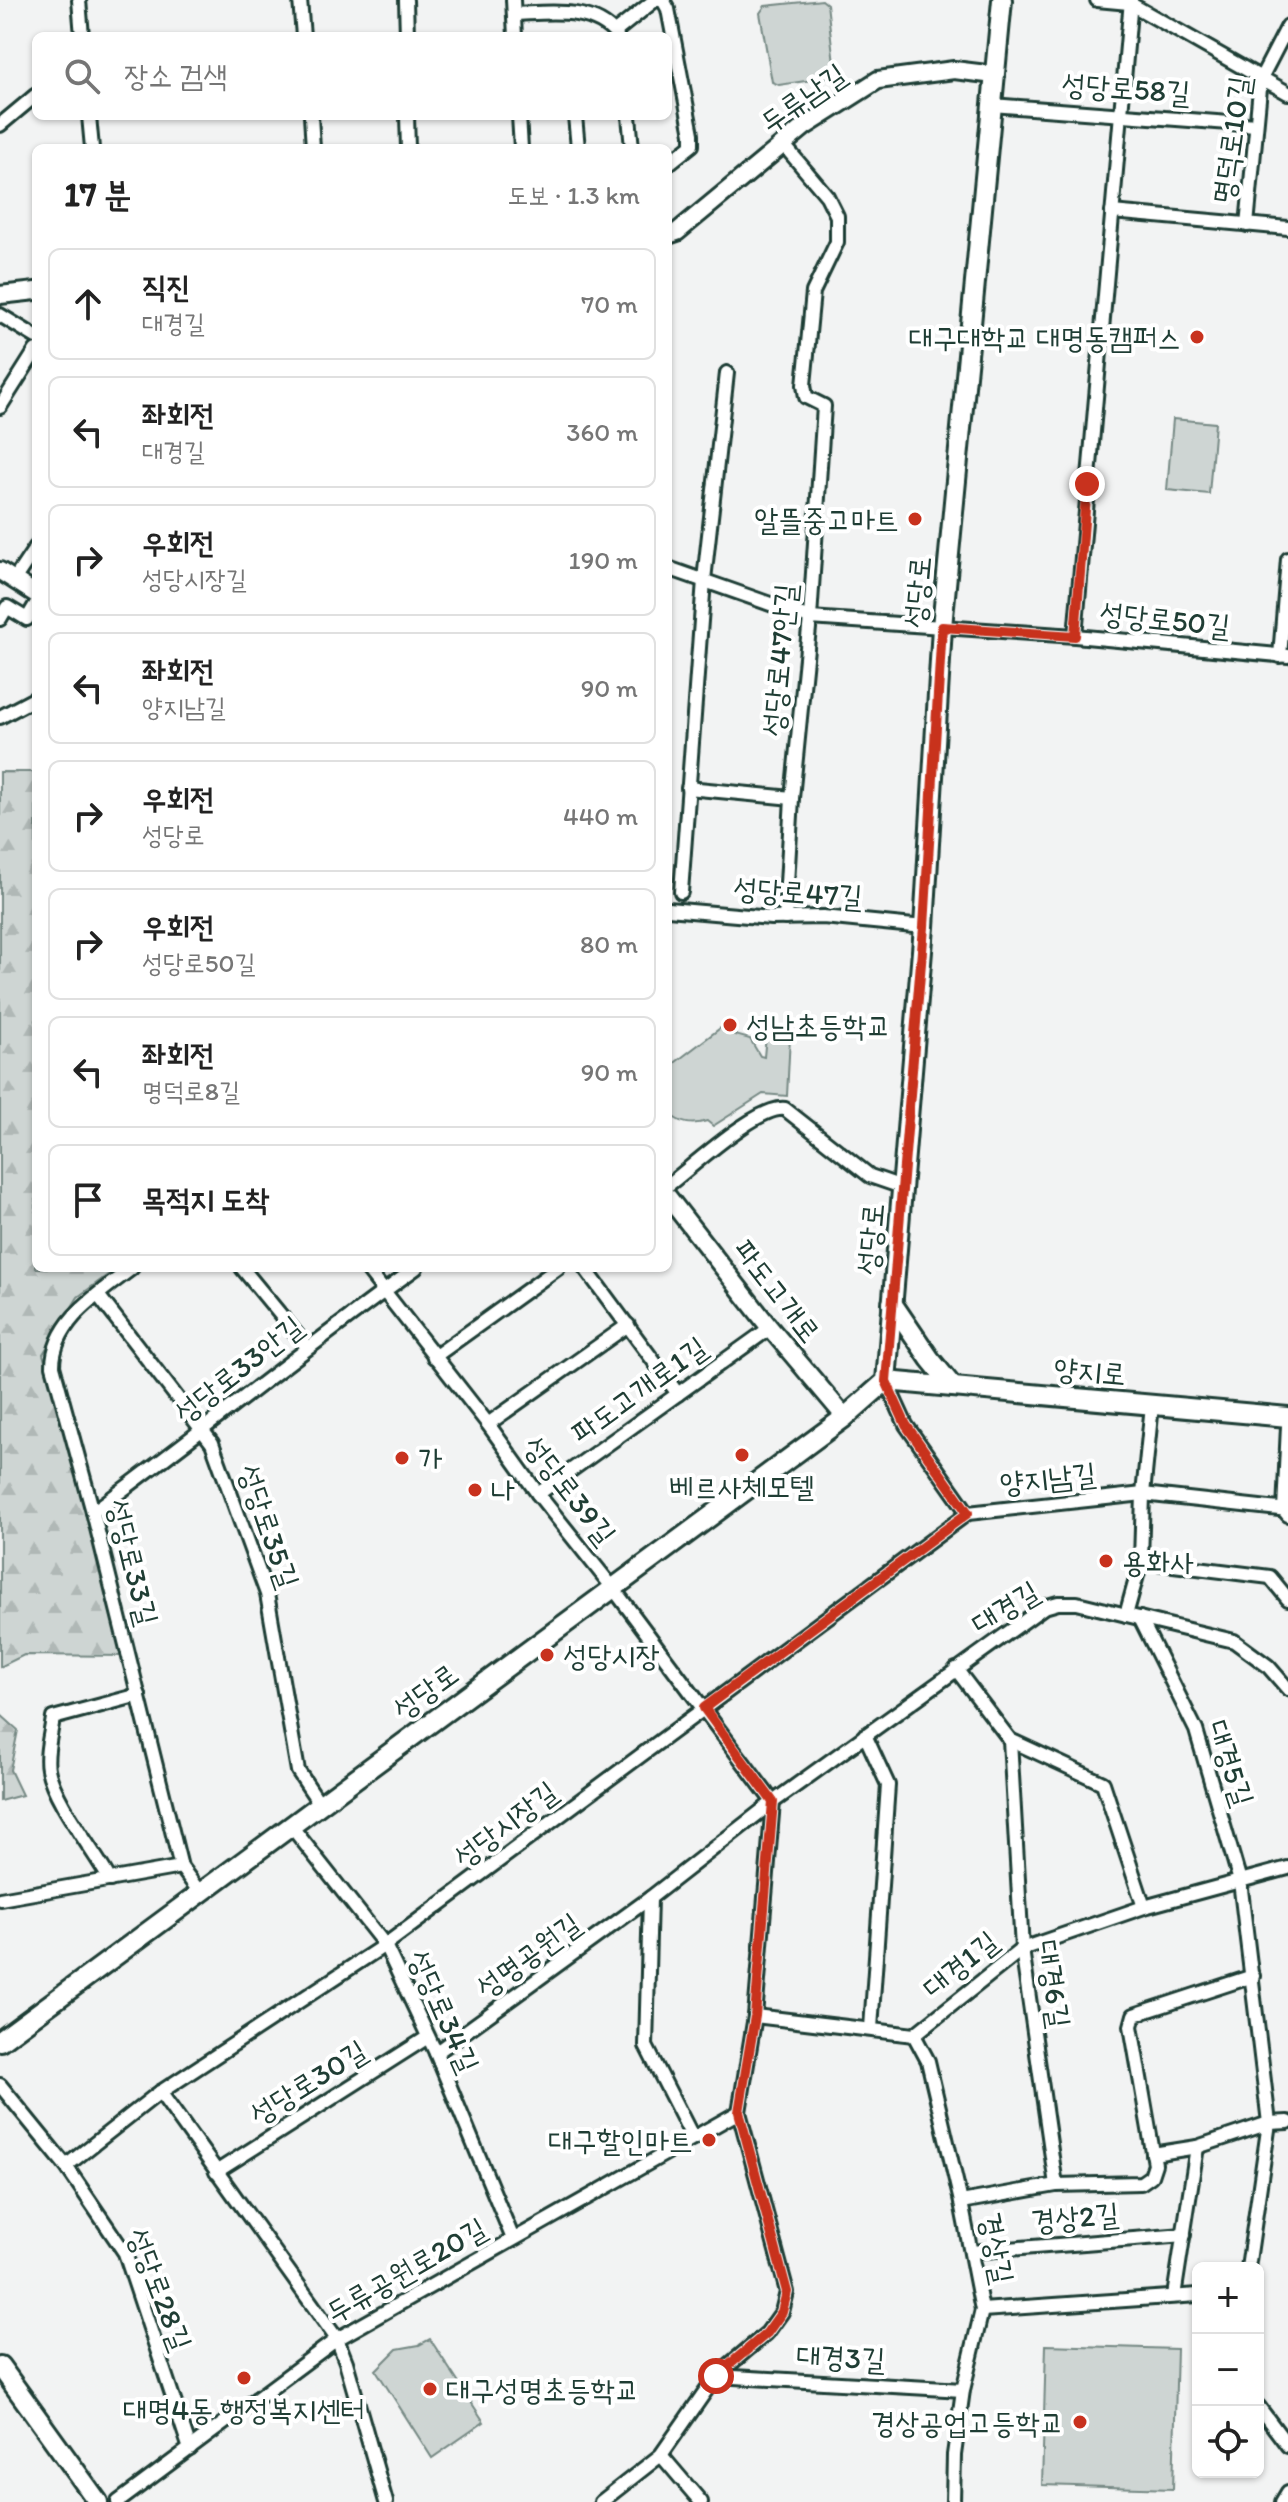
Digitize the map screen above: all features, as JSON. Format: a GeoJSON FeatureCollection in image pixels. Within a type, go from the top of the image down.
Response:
{"type":"FeatureCollection","features":[{"type":"Feature","properties":{"kind":"main road","name":"성당로"},"geometry":{"type":"LineString","coordinates":[[0,2041],[845,1417],[886,1381],[924,927],[942,627],[1002,0]]}},
{"type":"Feature","properties":{"kind":"main road"},"geometry":{"type":"LineString","coordinates":[[892,1303],[953,1387]]}},
{"type":"Feature","properties":{"kind":"main road","name":"양지로"},"geometry":{"type":"LineString","coordinates":[[886,1381],[1288,1417]]}},
{"type":"Feature","properties":{"kind":"main road"},"geometry":{"type":"LineString","coordinates":[[0,2366],[98,2502]]}},
{"type":"Feature","properties":{"kind":"street"},"geometry":{"type":"LineString","coordinates":[[79,0],[82,32]]}},
{"type":"Feature","properties":{"kind":"street"},"geometry":{"type":"LineString","coordinates":[[300,0],[303,32]]}},
{"type":"Feature","properties":{"kind":"street"},"geometry":{"type":"LineString","coordinates":[[406,0],[407,32]]}},
{"type":"Feature","properties":{"kind":"street"},"geometry":{"type":"LineString","coordinates":[[513,0],[515,32]]}},
{"type":"Feature","properties":{"kind":"street"},"geometry":{"type":"LineString","coordinates":[[618,32],[655,0]]}},
{"type":"Feature","properties":{"kind":"street"},"geometry":{"type":"LineString","coordinates":[[663,0],[668,9],[692,134],[692,145],[672,161]]}},
{"type":"Feature","properties":{"kind":"street"},"geometry":{"type":"LineString","coordinates":[[1097,0],[1130,2],[1288,93]]}},
{"type":"Feature","properties":{"kind":"street"},"geometry":{"type":"LineString","coordinates":[[1075,636],[1130,2]]}},
{"type":"Feature","properties":{"kind":"street"},"geometry":{"type":"LineString","coordinates":[[514,14],[580,14],[597,20],[613,32]]}},
{"type":"Feature","properties":{"kind":"street","name":"명덕로10길"},"geometry":{"type":"LineString","coordinates":[[1288,26],[1261,78],[1247,225],[1288,228]]}},
{"type":"Feature","properties":{"kind":"street","name":"두류남길"},"geometry":{"type":"LineString","coordinates":[[672,234],[804,127],[878,80],[954,70],[995,75]]}},
{"type":"Feature","properties":{"kind":"street"},"geometry":{"type":"LineString","coordinates":[[0,125],[32,98]]}},
{"type":"Feature","properties":{"kind":"street","name":"성당로58길"},"geometry":{"type":"LineString","coordinates":[[992,105],[1256,125]]}},
{"type":"Feature","properties":{"kind":"street"},"geometry":{"type":"LineString","coordinates":[[89,120],[92,144]]}},
{"type":"Feature","properties":{"kind":"street"},"geometry":{"type":"LineString","coordinates":[[311,120],[313,144]]}},
{"type":"Feature","properties":{"kind":"street"},"geometry":{"type":"LineString","coordinates":[[407,120],[408,144]]}},
{"type":"Feature","properties":{"kind":"street"},"geometry":{"type":"LineString","coordinates":[[519,120],[521,144]]}},
{"type":"Feature","properties":{"kind":"street"},"geometry":{"type":"LineString","coordinates":[[575,120],[578,144]]}},
{"type":"Feature","properties":{"kind":"street"},"geometry":{"type":"LineString","coordinates":[[629,120],[632,144]]}},
{"type":"Feature","properties":{"kind":"street","name":"성당로47안길"},"geometry":{"type":"LineString","coordinates":[[783,144],[827,196],[837,216],[837,242],[813,292],[804,385],[806,397],[824,406],[785,918]]}},
{"type":"Feature","properties":{"kind":"street"},"geometry":{"type":"LineString","coordinates":[[1112,212],[1247,225]]}},
{"type":"Feature","properties":{"kind":"street"},"geometry":{"type":"LineString","coordinates":[[0,295],[32,291]]}},
{"type":"Feature","properties":{"kind":"street"},"geometry":{"type":"LineString","coordinates":[[0,315],[32,335]]}},
{"type":"Feature","properties":{"kind":"street"},"geometry":{"type":"LineString","coordinates":[[0,407],[32,356]]}},
{"type":"Feature","properties":{"kind":"street"},"geometry":{"type":"LineString","coordinates":[[672,904],[681,892],[704,580],[727,373]]}},
{"type":"Feature","properties":{"kind":"street"},"geometry":{"type":"LineString","coordinates":[[32,551],[7,576],[32,592]]}},
{"type":"Feature","properties":{"kind":"street"},"geometry":{"type":"LineString","coordinates":[[1284,656],[1288,559]]}},
{"type":"Feature","properties":{"kind":"street","name":"성당로50길"},"geometry":{"type":"LineString","coordinates":[[672,569],[810,618],[1075,636],[1284,656]]}},
{"type":"Feature","properties":{"kind":"street"},"geometry":{"type":"LineString","coordinates":[[0,619],[7,607],[27,619],[32,611]]}},
{"type":"Feature","properties":{"kind":"street"},"geometry":{"type":"LineString","coordinates":[[0,717],[32,700]]}},
{"type":"Feature","properties":{"kind":"street"},"geometry":{"type":"LineString","coordinates":[[688,788],[792,798]]}},
{"type":"Feature","properties":{"kind":"street"},"geometry":{"type":"LineString","coordinates":[[681,892],[695,911]]}},
{"type":"Feature","properties":{"kind":"street","name":"성당로47길"},"geometry":{"type":"LineString","coordinates":[[672,909],[785,918],[823,917],[924,927]]}},
{"type":"Feature","properties":{"kind":"street"},"geometry":{"type":"LineString","coordinates":[[672,1182],[750,1120],[777,1108],[785,1109],[870,1176],[902,1187]]}},
{"type":"Feature","properties":{"kind":"street","name":"파도고개로"},"geometry":{"type":"LineString","coordinates":[[672,1202],[770,1328],[845,1417]]}},
{"type":"Feature","properties":{"kind":"street","name":"성당로33길"},"geometry":{"type":"LineString","coordinates":[[127,1272],[77,1313],[65,1328],[53,1355],[57,1382],[93,1512],[181,1867],[201,1894]]}},
{"type":"Feature","properties":{"kind":"street"},"geometry":{"type":"LineString","coordinates":[[245,1272],[307,1347]]}},
{"type":"Feature","properties":{"kind":"street","name":"성당로39길"},"geometry":{"type":"LineString","coordinates":[[369,1272],[613,1588]]}},
{"type":"Feature","properties":{"kind":"street","name":"성당로33안길"},"geometry":{"type":"LineString","coordinates":[[93,1512],[204,1430],[307,1347],[410,1272]]}},
{"type":"Feature","properties":{"kind":"street"},"geometry":{"type":"LineString","coordinates":[[434,1357],[552,1272]]}},
{"type":"Feature","properties":{"kind":"street"},"geometry":{"type":"LineString","coordinates":[[588,1272],[678,1394]]}},
{"type":"Feature","properties":{"kind":"street","name":"성당로35길"},"geometry":{"type":"LineString","coordinates":[[98,1295],[212,1443],[267,1594],[298,1771],[320,1804]]}},
{"type":"Feature","properties":{"kind":"street","name":"성당로39길"},"geometry":{"type":"LineString","coordinates":[[488,1424],[628,1325]]}},
{"type":"Feature","properties":{"kind":"street","name":"파도고개로1길"},"geometry":{"type":"LineString","coordinates":[[538,1494],[770,1328]]}},
{"type":"Feature","properties":{"kind":"street","name":"양지남길"},"geometry":{"type":"LineString","coordinates":[[886,1381],[906,1425],[968,1513],[1143,1494],[1287,1511]]}},
{"type":"Feature","properties":{"kind":"street"},"geometry":{"type":"LineString","coordinates":[[1126,1615],[1141,1561],[1143,1494],[1152,1405]]}},
{"type":"Feature","properties":{"kind":"street"},"geometry":{"type":"LineString","coordinates":[[1287,1511],[1288,1426]]}},
{"type":"Feature","properties":{"kind":"street","name":"성당시장길"},"geometry":{"type":"LineString","coordinates":[[66,2166],[160,2092],[385,1945],[968,1513]]}},
{"type":"Feature","properties":{"kind":"street"},"geometry":{"type":"LineString","coordinates":[[1141,1561],[1270,1577],[1288,1599]]}},
{"type":"Feature","properties":{"kind":"street"},"geometry":{"type":"LineString","coordinates":[[601,2502],[661,2455],[716,2376],[767,2333],[782,2312],[787,2292],[739,2112],[755,2016],[773,1802],[613,1588]]}},
{"type":"Feature","properties":{"kind":"street","name":"대경길"},"geometry":{"type":"LineString","coordinates":[[773,1802],[1044,1607],[1058,1603],[1077,1603],[1234,1641],[1268,1666],[1288,1689]]}},
{"type":"Feature","properties":{"kind":"street","name":"대경5길"},"geometry":{"type":"LineString","coordinates":[[1140,1618],[1196,1730],[1240,1881],[1269,2123],[1249,2262]]}},
{"type":"Feature","properties":{"kind":"street"},"geometry":{"type":"LineString","coordinates":[[956,1669],[1010,1740],[1103,1783],[1144,1907]]}},
{"type":"Feature","properties":{"kind":"street"},"geometry":{"type":"LineString","coordinates":[[110,1880],[58,1796],[47,1767],[53,1718],[139,1695]]}},
{"type":"Feature","properties":{"kind":"street"},"geometry":{"type":"LineString","coordinates":[[865,1735],[888,1785],[871,2028]]}},
{"type":"Feature","properties":{"kind":"street","name":"대경6길"},"geometry":{"type":"LineString","coordinates":[[1010,1740],[1022,1949],[1056,2185]]}},
{"type":"Feature","properties":{"kind":"street","name":"성명공원길"},"geometry":{"type":"LineString","coordinates":[[436,2053],[650,1898],[773,1802]]}},
{"type":"Feature","properties":{"kind":"street","name":"성당로34길"},"geometry":{"type":"LineString","coordinates":[[291,1826],[385,1945],[436,2053],[513,2239]]}},
{"type":"Feature","properties":{"kind":"street"},"geometry":{"type":"LineString","coordinates":[[0,1899],[181,1867]]}},
{"type":"Feature","properties":{"kind":"street","name":"대경1길"},"geometry":{"type":"LineString","coordinates":[[755,2016],[914,2035],[1022,1949],[1144,1907],[1288,1868]]}},
{"type":"Feature","properties":{"kind":"street"},"geometry":{"type":"LineString","coordinates":[[650,1898],[646,2046],[693,2138]]}},
{"type":"Feature","properties":{"kind":"street"},"geometry":{"type":"LineString","coordinates":[[961,2202],[1056,2185],[1141,2183],[1151,2176],[1155,2164],[1131,2026],[1134,2015],[1253,1976]]}},
{"type":"Feature","properties":{"kind":"street","name":"경상길"},"geometry":{"type":"LineString","coordinates":[[914,2035],[928,2061],[982,2310],[1192,2295]]}},
{"type":"Feature","properties":{"kind":"street","name":"성당로30길"},"geometry":{"type":"LineString","coordinates":[[216,2172],[428,2037]]}},
{"type":"Feature","properties":{"kind":"street","name":"성당로28길"},"geometry":{"type":"LineString","coordinates":[[0,2085],[66,2166],[125,2253],[190,2449]]}},
{"type":"Feature","properties":{"kind":"street"},"geometry":{"type":"LineString","coordinates":[[160,2092],[337,2339],[386,2502]]}},
{"type":"Feature","properties":{"kind":"street","name":"두류공원로20길"},"geometry":{"type":"LineString","coordinates":[[118,2502],[337,2339],[739,2112]]}},
{"type":"Feature","properties":{"kind":"street"},"geometry":{"type":"LineString","coordinates":[[1153,2154],[1197,2147],[1269,2123],[1288,2122]]}},
{"type":"Feature","properties":{"kind":"street"},"geometry":{"type":"LineString","coordinates":[[1174,2296],[1197,2147]]}},
{"type":"Feature","properties":{"kind":"street","name":"경상2길"},"geometry":{"type":"LineString","coordinates":[[971,2252],[1184,2235]]}},
{"type":"Feature","properties":{"kind":"street"},"geometry":{"type":"LineString","coordinates":[[953,2502],[954,2455],[963,2390],[982,2310]]}},
{"type":"Feature","properties":{"kind":"street","name":"대경3길"},"geometry":{"type":"LineString","coordinates":[[716,2376],[963,2390]]}},
{"type":"Feature","properties":{"kind":"street"},"geometry":{"type":"LineString","coordinates":[[1264,2414],[1288,2446]]}},
{"type":"Feature","properties":{"kind":"street"},"geometry":{"type":"LineString","coordinates":[[661,2455],[701,2502]]}},
{"type":"Feature","properties":{"kind":"street"},"geometry":{"type":"LineString","coordinates":[[1282,2502],[1288,2492]]}},
{"type":"Feature","properties":{"kind":"green space"},"geometry":{"type":"Polygon","coordinates":[[[822,0],[827,4],[835,71],[832,77],[779,85],[772,82],[760,13],[765,6],[822,0]]]}},
{"type":"Feature","properties":{"kind":"green space"},"geometry":{"type":"Polygon","coordinates":[[[1173,419],[1215,423],[1209,494],[1167,490],[1173,419]]]}},
{"type":"Feature","properties":{"kind":"green space"},"geometry":{"type":"Polygon","coordinates":[[[0,772],[32,772],[32,1272],[112,1272],[78,1297],[43,1354],[127,1656],[24,1655],[0,1667],[0,772]]]}},
{"type":"Feature","properties":{"kind":"green space"},"geometry":{"type":"Polygon","coordinates":[[[723,1026],[728,1033],[750,1039],[760,1056],[764,1057],[766,1035],[790,1036],[787,1096],[763,1094],[713,1126],[707,1121],[691,1124],[672,1116],[672,1065],[723,1026]]]}},
{"type":"Feature","properties":{"kind":"green space"},"geometry":{"type":"Polygon","coordinates":[[[0,1714],[18,1730],[10,1770],[22,1795],[0,1801],[0,1714]]]}},
{"type":"Feature","properties":{"kind":"green space"},"geometry":{"type":"Polygon","coordinates":[[[430,2339],[484,2422],[432,2458],[376,2370],[397,2349],[419,2345],[430,2339]]]}},
{"type":"Feature","properties":{"kind":"green space"},"geometry":{"type":"Polygon","coordinates":[[[1046,2345],[1177,2349],[1173,2489],[1042,2485],[1046,2345]]]}},
{"type":"Feature","properties":{"kind":"place","name":"대구대학교 대명동캠퍼스"},"geometry":{"type":"Point","coordinates":[1197,337]}},
{"type":"Feature","properties":{"kind":"place","name":"알뜰중고마트"},"geometry":{"type":"Point","coordinates":[915,519]}},
{"type":"Feature","properties":{"kind":"place","name":"성남초등학교"},"geometry":{"type":"Point","coordinates":[730,1025]}},
{"type":"Feature","properties":{"kind":"place","name":"베르사체모텔"},"geometry":{"type":"Point","coordinates":[742,1455]}},
{"type":"Feature","properties":{"kind":"place","name":"가"},"geometry":{"type":"Point","coordinates":[402,1458]}},
{"type":"Feature","properties":{"kind":"place","name":"나"},"geometry":{"type":"Point","coordinates":[475,1490]}},
{"type":"Feature","properties":{"kind":"place","name":"용화사"},"geometry":{"type":"Point","coordinates":[1106,1561]}},
{"type":"Feature","properties":{"kind":"place","name":"성당시장"},"geometry":{"type":"Point","coordinates":[547,1655]}},
{"type":"Feature","properties":{"kind":"place","name":"대구할인마트"},"geometry":{"type":"Point","coordinates":[709,2140]}},
{"type":"Feature","properties":{"kind":"place","name":"대명4동 행정복지센터"},"geometry":{"type":"Point","coordinates":[244,2378]}},
{"type":"Feature","properties":{"kind":"place","name":"대구성명초등학교"},"geometry":{"type":"Point","coordinates":[430,2389]}},
{"type":"Feature","properties":{"kind":"place","name":"경상공업고등학교"},"geometry":{"type":"Point","coordinates":[1080,2422]}},
{"type":"Feature","properties":{"kind":"route"},"geometry":{"type":"LineString","coordinates":[[716,2376],[767,2333],[782,2312],[787,2292],[739,2112],[755,2016],[773,1802],[704,1708],[968,1513],[906,1425],[886,1381],[924,927],[942,627],[1075,636],[1087,484]]}}]}
